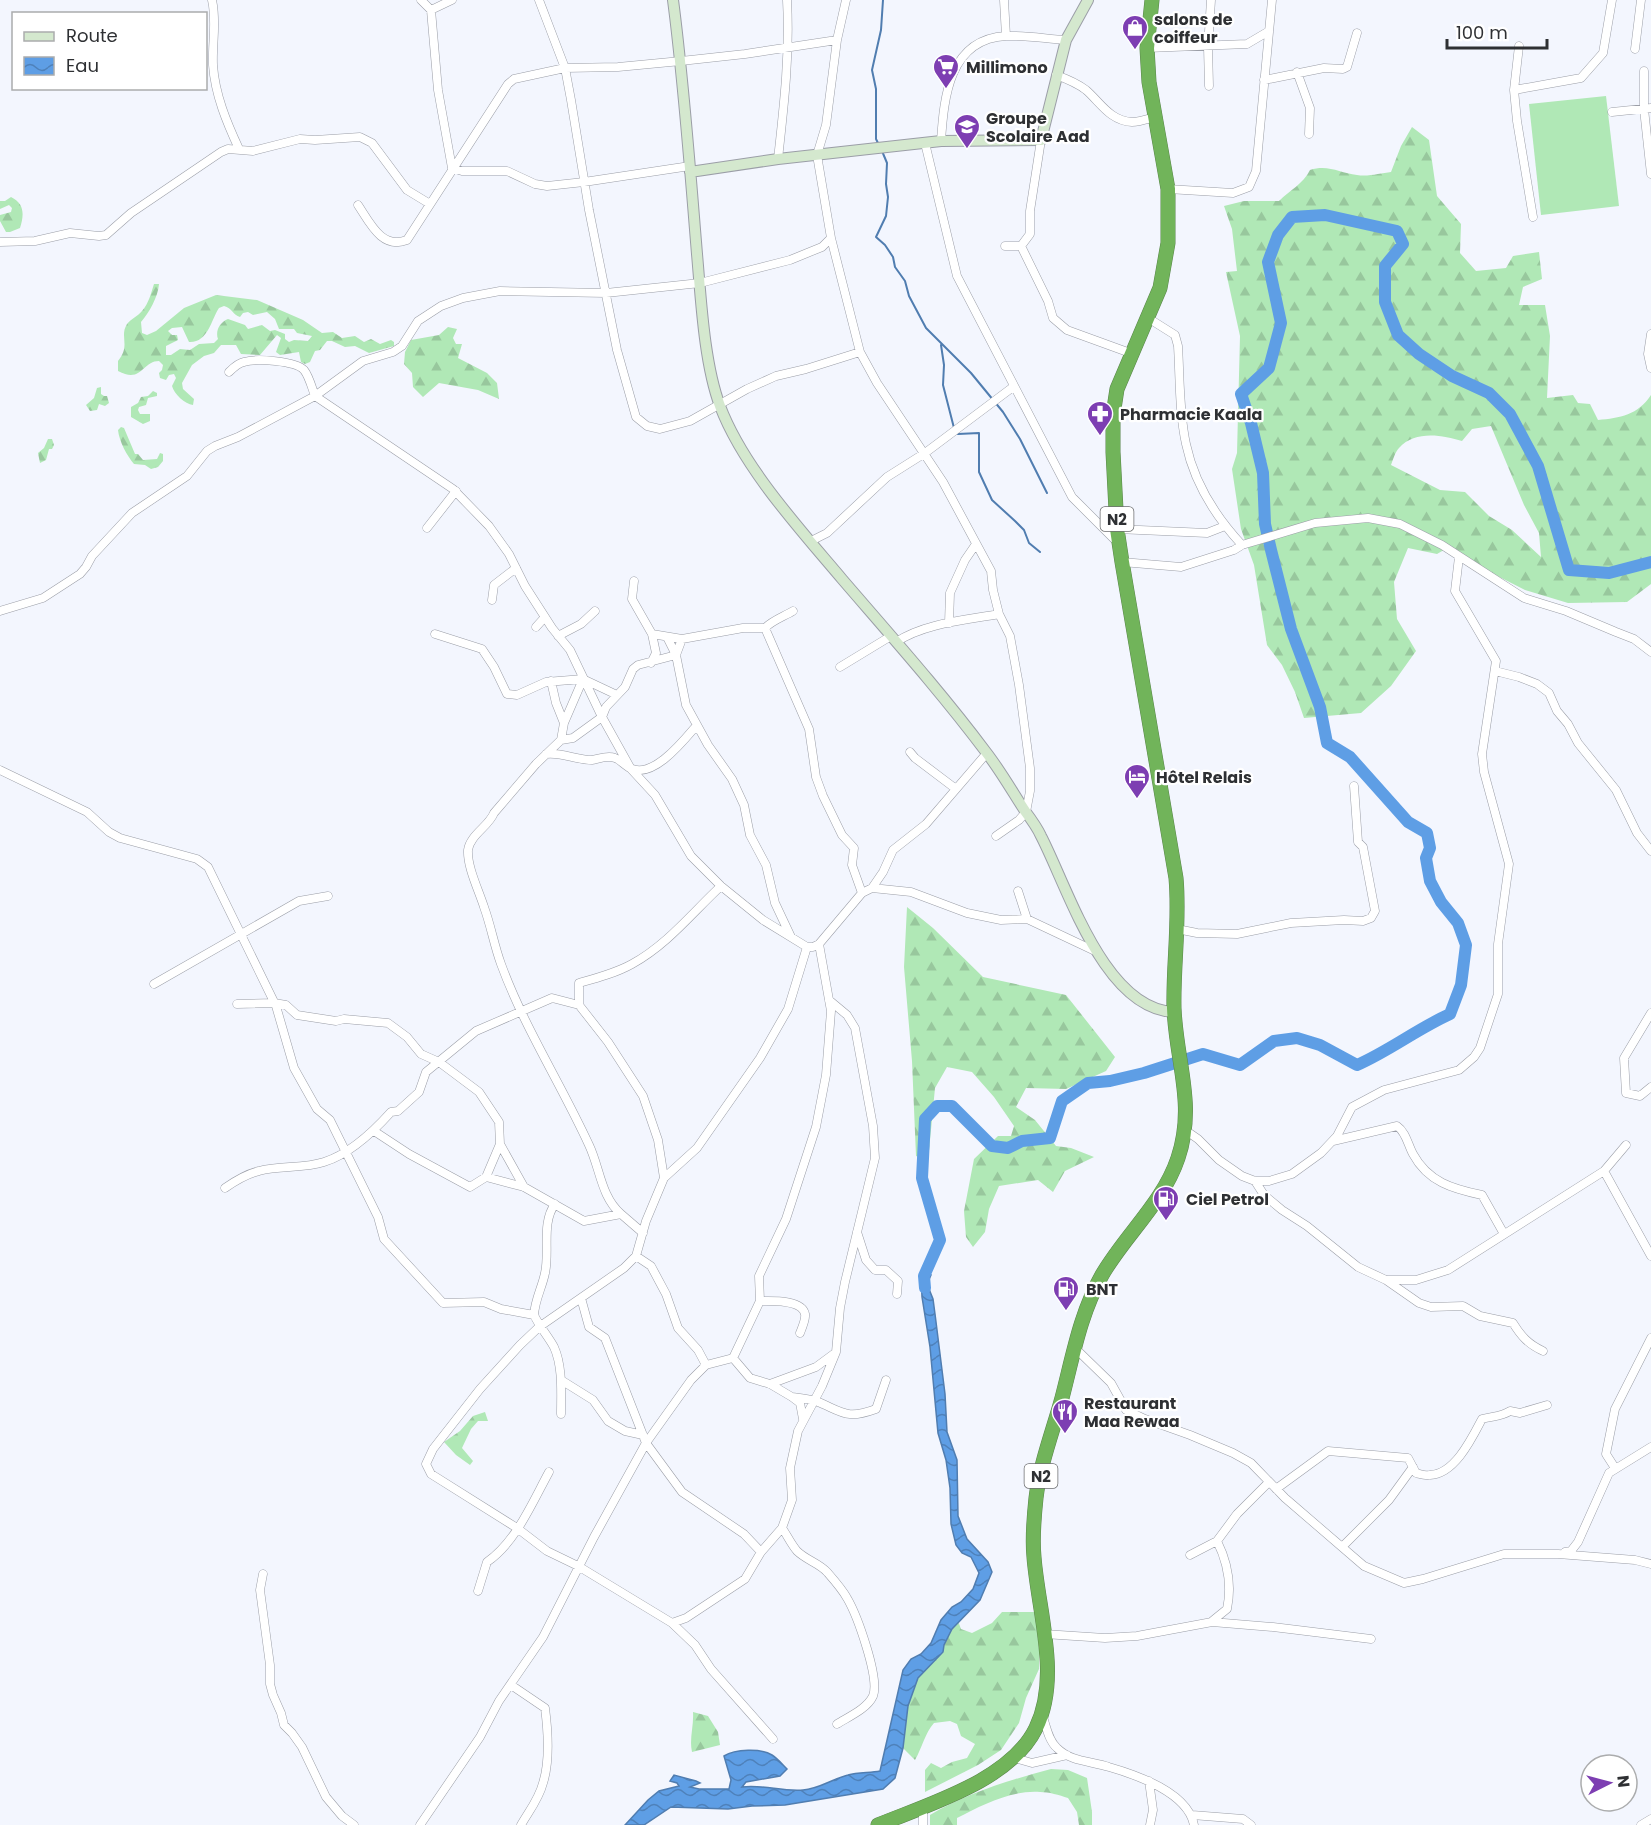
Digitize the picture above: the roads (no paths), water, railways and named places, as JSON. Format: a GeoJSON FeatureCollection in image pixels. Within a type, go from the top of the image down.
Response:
{"type":"FeatureCollection","features":[{"type":"Feature","properties":{"kind":"highway","name":"N2"},"geometry":{"type":"LineString","coordinates":[[878,1825],[977,1783],[1015,1758],[1035,1730],[1042,1714],[1047,1675],[1034,1556],[1036,1495],[1081,1321],[1094,1290],[1114,1257],[1163,1190],[1178,1157],[1185,1130],[1186,1094],[1177,1045],[1173,985],[1178,903],[1176,878],[1119,544],[1113,415],[1117,389],[1160,288],[1168,243],[1168,189],[1149,82],[1147,48],[1152,0]]}},
{"type":"Feature","properties":{"kind":"street"},"geometry":{"type":"LineString","coordinates":[[212,0],[215,24],[213,62],[215,85],[227,123],[239,149]]}},
{"type":"Feature","properties":{"kind":"street"},"geometry":{"type":"LineString","coordinates":[[421,0],[431,10],[438,90],[452,168]]}},
{"type":"Feature","properties":{"kind":"street"},"geometry":{"type":"LineString","coordinates":[[431,10],[452,0]]}},
{"type":"Feature","properties":{"kind":"street"},"geometry":{"type":"LineString","coordinates":[[539,0],[565,68],[584,182],[617,350],[636,417],[647,426],[660,429],[690,421],[776,376],[860,352]]}},
{"type":"Feature","properties":{"kind":"street"},"geometry":{"type":"LineString","coordinates":[[674,0],[700,283],[711,374],[719,404],[735,441],[810,541],[987,753],[1040,834],[1084,931],[1097,952],[1121,983],[1152,1009],[1174,1012]]}},
{"type":"Feature","properties":{"kind":"street"},"geometry":{"type":"LineString","coordinates":[[778,159],[787,84],[787,0]]}},
{"type":"Feature","properties":{"kind":"street"},"geometry":{"type":"LineString","coordinates":[[846,0],[837,40],[826,125],[817,155],[831,238],[860,352],[877,383],[925,453],[992,571],[993,590],[999,614],[1010,636],[1030,768],[1030,791],[1026,812],[1019,820],[996,836]]}},
{"type":"Feature","properties":{"kind":"street"},"geometry":{"type":"LineString","coordinates":[[1005,0],[1006,36]]}},
{"type":"Feature","properties":{"kind":"street"},"geometry":{"type":"LineString","coordinates":[[1022,246],[1030,234],[1030,211],[1041,140],[1056,75],[1066,40],[1088,0]]}},
{"type":"Feature","properties":{"kind":"street"},"geometry":{"type":"LineString","coordinates":[[1209,86],[1208,47],[1211,0]]}},
{"type":"Feature","properties":{"kind":"street"},"geometry":{"type":"LineString","coordinates":[[1168,189],[1233,193],[1249,187],[1256,171],[1272,0]]}},
{"type":"Feature","properties":{"kind":"street"},"geometry":{"type":"LineString","coordinates":[[1514,90],[1581,78],[1603,53],[1612,0]]}},
{"type":"Feature","properties":{"kind":"street"},"geometry":{"type":"LineString","coordinates":[[1635,49],[1641,0]]}},
{"type":"Feature","properties":{"kind":"street"},"geometry":{"type":"LineString","coordinates":[[1147,48],[1247,44],[1269,31]]}},
{"type":"Feature","properties":{"kind":"street"},"geometry":{"type":"LineString","coordinates":[[1264,80],[1297,72],[1347,67],[1357,33]]}},
{"type":"Feature","properties":{"kind":"street"},"geometry":{"type":"LineString","coordinates":[[941,141],[946,90],[958,64],[977,44],[1006,36],[1066,40]]}},
{"type":"Feature","properties":{"kind":"street"},"geometry":{"type":"LineString","coordinates":[[358,205],[387,242],[398,244],[407,240],[452,168],[508,84],[514,79],[565,68],[618,67],[681,61],[837,40]]}},
{"type":"Feature","properties":{"kind":"street"},"geometry":{"type":"LineString","coordinates":[[1519,46],[1514,90],[1533,217]]}},
{"type":"Feature","properties":{"kind":"street"},"geometry":{"type":"LineString","coordinates":[[1644,71],[1651,174]]}},
{"type":"Feature","properties":{"kind":"street"},"geometry":{"type":"LineString","coordinates":[[1297,72],[1310,108],[1309,134]]}},
{"type":"Feature","properties":{"kind":"street"},"geometry":{"type":"LineString","coordinates":[[1056,75],[1074,82],[1088,92],[1107,113],[1133,122],[1155,117]]}},
{"type":"Feature","properties":{"kind":"street"},"geometry":{"type":"LineString","coordinates":[[1612,112],[1647,109]]}},
{"type":"Feature","properties":{"kind":"street"},"geometry":{"type":"LineString","coordinates":[[0,242],[35,241],[57,234],[70,233],[106,235],[131,213],[221,152],[239,149],[253,151],[300,139],[360,137],[372,142],[407,190],[430,204]]}},
{"type":"Feature","properties":{"kind":"street"},"geometry":{"type":"LineString","coordinates":[[452,168],[462,171],[507,171],[535,184],[547,186],[941,141],[1041,140]]}},
{"type":"Feature","properties":{"kind":"street"},"geometry":{"type":"LineString","coordinates":[[921,144],[957,276],[1072,497],[1119,544]]}},
{"type":"Feature","properties":{"kind":"street"},"geometry":{"type":"LineString","coordinates":[[0,611],[43,598],[80,574],[92,555],[132,513],[187,476],[207,451],[315,396],[363,361],[393,352],[402,346],[418,321],[441,306],[464,298],[500,291],[606,293],[700,283],[790,260],[822,247],[831,238]]}},
{"type":"Feature","properties":{"kind":"street"},"geometry":{"type":"LineString","coordinates":[[1005,246],[1022,246]]}},
{"type":"Feature","properties":{"kind":"street"},"geometry":{"type":"LineString","coordinates":[[1022,246],[1048,301],[1053,318],[1067,330],[1133,354]]}},
{"type":"Feature","properties":{"kind":"street"},"geometry":{"type":"LineString","coordinates":[[1148,318],[1175,335],[1186,444],[1195,474],[1225,526],[1242,545]]}},
{"type":"Feature","properties":{"kind":"street"},"geometry":{"type":"LineString","coordinates":[[1651,334],[1648,354],[1651,368]]}},
{"type":"Feature","properties":{"kind":"street"},"geometry":{"type":"LineString","coordinates":[[229,372],[247,361],[273,361],[301,367],[306,372],[315,396],[456,491],[489,526],[545,618],[570,650],[602,717],[631,769]]}},
{"type":"Feature","properties":{"kind":"street"},"geometry":{"type":"LineString","coordinates":[[810,541],[827,533],[887,477],[925,453],[1014,387]]}},
{"type":"Feature","properties":{"kind":"street"},"geometry":{"type":"LineString","coordinates":[[427,528],[456,491]]}},
{"type":"Feature","properties":{"kind":"street"},"geometry":{"type":"LineString","coordinates":[[1122,562],[1181,567],[1234,550],[1242,545],[1315,523],[1368,518],[1400,524],[1442,545],[1524,598],[1566,611],[1634,639],[1651,652]]}},
{"type":"Feature","properties":{"kind":"street"},"geometry":{"type":"LineString","coordinates":[[1117,529],[1207,533],[1225,526]]}},
{"type":"Feature","properties":{"kind":"street"},"geometry":{"type":"LineString","coordinates":[[948,623],[950,592],[965,560],[976,544]]}},
{"type":"Feature","properties":{"kind":"street"},"geometry":{"type":"LineString","coordinates":[[1185,1130],[1198,1139],[1219,1160],[1242,1176],[1255,1181],[1269,1181],[1292,1174],[1321,1153],[1337,1136],[1352,1107],[1384,1090],[1459,1070],[1480,1048],[1498,994],[1498,944],[1509,864],[1484,772],[1482,754],[1496,661],[1455,591],[1459,557]]}},
{"type":"Feature","properties":{"kind":"street"},"geometry":{"type":"LineString","coordinates":[[492,600],[494,585],[516,568]]}},
{"type":"Feature","properties":{"kind":"street"},"geometry":{"type":"LineString","coordinates":[[634,581],[633,599],[652,634],[656,653],[651,663]]}},
{"type":"Feature","properties":{"kind":"street"},"geometry":{"type":"LineString","coordinates":[[558,636],[581,624],[595,611]]}},
{"type":"Feature","properties":{"kind":"street"},"geometry":{"type":"LineString","coordinates":[[652,634],[682,639],[743,628],[765,628],[773,620],[780,619],[793,611]]}},
{"type":"Feature","properties":{"kind":"street"},"geometry":{"type":"LineString","coordinates":[[840,667],[893,639],[948,623],[999,614]]}},
{"type":"Feature","properties":{"kind":"street"},"geometry":{"type":"LineString","coordinates":[[536,627],[545,618]]}},
{"type":"Feature","properties":{"kind":"street"},"geometry":{"type":"LineString","coordinates":[[765,628],[809,729],[816,777],[823,796],[842,836],[854,848],[852,865],[862,893]]}},
{"type":"Feature","properties":{"kind":"street"},"geometry":{"type":"LineString","coordinates":[[435,634],[482,649],[507,694],[517,695],[551,681],[583,679],[617,695]]}},
{"type":"Feature","properties":{"kind":"street"},"geometry":{"type":"LineString","coordinates":[[667,637],[676,655],[686,705],[732,779],[744,805],[750,834],[766,865],[775,903],[791,939]]}},
{"type":"Feature","properties":{"kind":"street"},"geometry":{"type":"LineString","coordinates":[[676,655],[682,639]]}},
{"type":"Feature","properties":{"kind":"street"},"geometry":{"type":"LineString","coordinates":[[643,1233],[613,1207],[590,1147],[521,1011],[501,963],[474,878],[468,850],[471,843],[491,821],[494,813],[546,754],[561,740],[573,738],[602,717],[606,707],[625,687],[633,669],[638,665],[676,655]]}},
{"type":"Feature","properties":{"kind":"street"},"geometry":{"type":"LineString","coordinates":[[1495,671],[1537,684],[1549,693],[1557,711],[1568,724],[1578,743],[1616,790],[1637,833],[1651,852]]}},
{"type":"Feature","properties":{"kind":"street"},"geometry":{"type":"LineString","coordinates":[[561,740],[564,723],[583,679]]}},
{"type":"Feature","properties":{"kind":"street"},"geometry":{"type":"LineString","coordinates":[[551,681],[564,723]]}},
{"type":"Feature","properties":{"kind":"street"},"geometry":{"type":"LineString","coordinates":[[631,769],[647,769],[660,762],[679,747],[697,725]]}},
{"type":"Feature","properties":{"kind":"street"},"geometry":{"type":"LineString","coordinates":[[910,752],[956,789]]}},
{"type":"Feature","properties":{"kind":"street"},"geometry":{"type":"LineString","coordinates":[[546,754],[555,753],[592,760],[608,756],[616,758],[631,769],[655,795],[691,856],[721,886],[791,939],[807,947],[813,947],[819,944],[862,893],[872,888],[884,872],[893,850],[926,824],[987,753]]}},
{"type":"Feature","properties":{"kind":"street"},"geometry":{"type":"LineString","coordinates":[[0,770],[87,812],[120,838],[187,856],[205,864],[274,1003],[294,1068],[317,1109],[330,1120],[378,1217],[384,1239],[443,1303],[484,1302],[501,1309],[534,1315]]}},
{"type":"Feature","properties":{"kind":"street"},"geometry":{"type":"LineString","coordinates":[[1177,929],[1197,933],[1238,934],[1291,923],[1363,921],[1371,918],[1375,911],[1363,847],[1358,842],[1354,786]]}},
{"type":"Feature","properties":{"kind":"street"},"geometry":{"type":"LineString","coordinates":[[579,1005],[579,983],[623,969],[654,951],[721,886]]}},
{"type":"Feature","properties":{"kind":"street"},"geometry":{"type":"LineString","coordinates":[[872,888],[911,892],[967,913],[1001,920],[1026,919],[1097,952]]}},
{"type":"Feature","properties":{"kind":"street"},"geometry":{"type":"LineString","coordinates":[[1018,891],[1026,919]]}},
{"type":"Feature","properties":{"kind":"street"},"geometry":{"type":"LineString","coordinates":[[154,984],[299,901],[328,896]]}},
{"type":"Feature","properties":{"kind":"street"},"geometry":{"type":"LineString","coordinates":[[733,1358],[760,1301],[759,1276],[786,1219],[816,1127],[826,1075],[831,1011],[819,944]]}},
{"type":"Feature","properties":{"kind":"street"},"geometry":{"type":"LineString","coordinates":[[773,1739],[711,1669],[695,1645],[672,1623],[578,1566],[547,1551],[517,1528],[431,1474],[426,1464],[433,1449],[480,1389],[539,1327],[624,1268],[636,1256],[664,1178],[697,1148],[760,1058],[788,1009],[807,947]]}},
{"type":"Feature","properties":{"kind":"street"},"geometry":{"type":"LineString","coordinates":[[225,1188],[238,1179],[260,1171],[324,1162],[344,1152],[374,1131],[391,1112],[398,1111],[419,1092],[426,1072],[476,1031],[552,998],[579,1005],[608,1042],[643,1096],[658,1140],[664,1178]]}},
{"type":"Feature","properties":{"kind":"street"},"geometry":{"type":"LineString","coordinates":[[672,1623],[686,1618],[745,1579],[761,1552],[782,1528],[792,1500],[790,1468],[798,1431],[815,1401],[836,1352],[840,1308],[875,1158],[873,1126],[855,1028],[848,1015],[829,1000]]}},
{"type":"Feature","properties":{"kind":"street"},"geometry":{"type":"LineString","coordinates":[[237,1004],[274,1003],[286,1005],[297,1015],[336,1021],[344,1019],[388,1023],[407,1037],[421,1054],[426,1072]]}},
{"type":"Feature","properties":{"kind":"street"},"geometry":{"type":"LineString","coordinates":[[1651,1013],[1624,1058],[1626,1093],[1640,1096],[1651,1087]]}},
{"type":"Feature","properties":{"kind":"street"},"geometry":{"type":"LineString","coordinates":[[421,1054],[439,1062],[479,1092],[499,1122],[501,1144],[524,1187]]}},
{"type":"Feature","properties":{"kind":"street"},"geometry":{"type":"LineString","coordinates":[[1332,1142],[1397,1126],[1402,1130],[1413,1156],[1436,1181],[1455,1190],[1482,1195],[1504,1234]]}},
{"type":"Feature","properties":{"kind":"street"},"geometry":{"type":"LineString","coordinates":[[374,1131],[409,1154],[470,1187],[486,1177],[501,1144]]}},
{"type":"Feature","properties":{"kind":"street"},"geometry":{"type":"LineString","coordinates":[[1386,1280],[1416,1280],[1448,1270],[1604,1171],[1626,1145]]}},
{"type":"Feature","properties":{"kind":"street"},"geometry":{"type":"LineString","coordinates":[[1604,1171],[1651,1256]]}},
{"type":"Feature","properties":{"kind":"street"},"geometry":{"type":"LineString","coordinates":[[486,1177],[524,1187],[584,1221],[621,1214]]}},
{"type":"Feature","properties":{"kind":"street"},"geometry":{"type":"LineString","coordinates":[[1255,1181],[1264,1195],[1358,1267],[1386,1280],[1419,1303],[1431,1307],[1463,1306],[1480,1316],[1513,1323],[1522,1337],[1543,1351]]}},
{"type":"Feature","properties":{"kind":"street"},"geometry":{"type":"LineString","coordinates":[[555,1204],[549,1212],[545,1272],[535,1302],[534,1315],[539,1327],[554,1348],[561,1380],[561,1414]]}},
{"type":"Feature","properties":{"kind":"street"},"geometry":{"type":"LineString","coordinates":[[857,1230],[866,1260],[875,1270],[886,1270],[898,1281],[897,1294]]}},
{"type":"Feature","properties":{"kind":"street"},"geometry":{"type":"LineString","coordinates":[[636,1256],[651,1266],[666,1294],[678,1328],[698,1350],[706,1365]]}},
{"type":"Feature","properties":{"kind":"street"},"geometry":{"type":"LineString","coordinates":[[581,1298],[589,1327],[605,1338],[646,1443],[682,1492],[744,1534],[761,1552]]}},
{"type":"Feature","properties":{"kind":"street"},"geometry":{"type":"LineString","coordinates":[[760,1301],[780,1301],[796,1305],[804,1311],[801,1333]]}},
{"type":"Feature","properties":{"kind":"street"},"geometry":{"type":"LineString","coordinates":[[1615,1468],[1606,1454],[1615,1409],[1651,1338]]}},
{"type":"Feature","properties":{"kind":"street"},"geometry":{"type":"LineString","coordinates":[[1075,1348],[1111,1383],[1126,1410],[1233,1453],[1251,1463],[1276,1489],[1364,1566],[1404,1583],[1424,1580],[1504,1554],[1558,1554],[1635,1560],[1651,1564]]}},
{"type":"Feature","properties":{"kind":"street"},"geometry":{"type":"LineString","coordinates":[[770,1384],[816,1367],[836,1352]]}},
{"type":"Feature","properties":{"kind":"street"},"geometry":{"type":"LineString","coordinates":[[420,1825],[480,1737],[499,1701],[543,1637],[578,1566],[646,1443],[691,1380],[706,1365],[733,1358]]}},
{"type":"Feature","properties":{"kind":"street"},"geometry":{"type":"LineString","coordinates":[[733,1358],[750,1378],[770,1384],[800,1403],[804,1421]]}},
{"type":"Feature","properties":{"kind":"street"},"geometry":{"type":"LineString","coordinates":[[561,1380],[593,1400],[608,1421],[626,1431],[643,1435]]}},
{"type":"Feature","properties":{"kind":"street"},"geometry":{"type":"LineString","coordinates":[[792,1396],[815,1401],[844,1415],[862,1414],[876,1409],[886,1380]]}},
{"type":"Feature","properties":{"kind":"street"},"geometry":{"type":"LineString","coordinates":[[1276,1489],[1328,1451],[1408,1458],[1416,1473],[1431,1475],[1444,1471],[1460,1456],[1482,1419],[1503,1416],[1510,1411],[1520,1413],[1547,1405]]}},
{"type":"Feature","properties":{"kind":"street"},"geometry":{"type":"LineString","coordinates":[[1558,1554],[1571,1551],[1578,1542],[1609,1473],[1651,1447]]}},
{"type":"Feature","properties":{"kind":"street"},"geometry":{"type":"LineString","coordinates":[[1342,1547],[1389,1500],[1413,1467]]}},
{"type":"Feature","properties":{"kind":"street"},"geometry":{"type":"LineString","coordinates":[[478,1591],[487,1562],[500,1553],[549,1472]]}},
{"type":"Feature","properties":{"kind":"street"},"geometry":{"type":"LineString","coordinates":[[1190,1555],[1217,1541],[1237,1514],[1269,1482]]}},
{"type":"Feature","properties":{"kind":"street"},"geometry":{"type":"LineString","coordinates":[[782,1528],[798,1552],[826,1571],[846,1596],[866,1646],[873,1676],[874,1693],[870,1701],[837,1724]]}},
{"type":"Feature","properties":{"kind":"street"},"geometry":{"type":"LineString","coordinates":[[1210,1623],[1227,1609],[1229,1598],[1225,1557],[1217,1541]]}},
{"type":"Feature","properties":{"kind":"street"},"geometry":{"type":"LineString","coordinates":[[263,1574],[260,1590],[273,1695],[284,1725],[302,1747],[326,1797],[342,1816],[354,1825]]}},
{"type":"Feature","properties":{"kind":"street"},"geometry":{"type":"LineString","coordinates":[[1044,1635],[1105,1638],[1210,1623],[1273,1627],[1371,1639]]}},
{"type":"Feature","properties":{"kind":"street"},"geometry":{"type":"LineString","coordinates":[[511,1685],[545,1708],[547,1721],[546,1769],[543,1784],[521,1825]]}},
{"type":"Feature","properties":{"kind":"street"},"geometry":{"type":"LineString","coordinates":[[1042,1714],[1053,1744],[1067,1755],[1149,1781],[1176,1798],[1192,1815],[1194,1825]]}},
{"type":"Feature","properties":{"kind":"street"},"geometry":{"type":"LineString","coordinates":[[1015,1758],[1032,1763],[1067,1755]]}},
{"type":"Feature","properties":{"kind":"street"},"geometry":{"type":"LineString","coordinates":[[1149,1781],[1153,1810],[1150,1825]]}},
{"type":"Feature","properties":{"kind":"street"},"geometry":{"type":"LineString","coordinates":[[923,1806],[923,1825]]}},
{"type":"Feature","properties":{"kind":"street"},"geometry":{"type":"LineString","coordinates":[[1192,1815],[1243,1819],[1251,1825]]}},
{"type":"Feature","properties":{"kind":"street"},"geometry":{"type":"LineString","coordinates":[[1641,1825],[1651,1819]]}},
{"type":"Feature","properties":{"kind":"water"},"geometry":{"type":"Polygon","coordinates":[[[921,1272],[931,1275],[927,1284],[933,1299],[945,1394],[947,1432],[957,1460],[958,1516],[967,1539],[988,1562],[992,1572],[980,1600],[952,1629],[943,1652],[918,1678],[908,1706],[903,1748],[895,1778],[883,1789],[785,1805],[728,1809],[671,1807],[644,1825],[625,1825],[659,1791],[679,1786],[670,1781],[674,1775],[700,1783],[690,1787],[729,1789],[731,1780],[724,1756],[735,1752],[755,1750],[767,1753],[787,1769],[780,1776],[746,1782],[742,1787],[803,1790],[815,1788],[852,1774],[880,1771],[903,1670],[911,1659],[921,1654],[931,1643],[941,1620],[973,1589],[979,1573],[971,1557],[962,1553],[956,1545],[951,1524],[950,1488],[946,1460],[938,1433],[921,1272]]]}},
{"type":"Feature","properties":{"kind":"waterway"},"geometry":{"type":"LineString","coordinates":[[878,143],[876,139],[876,89],[872,70],[881,30],[883,0]]}},
{"type":"Feature","properties":{"kind":"waterway"},"geometry":{"type":"LineString","coordinates":[[882,151],[887,163],[888,197],[886,216],[876,237],[893,257],[895,267],[905,281],[909,296],[926,328],[971,373],[1003,412],[1020,439],[1047,493]]}},
{"type":"Feature","properties":{"kind":"waterway"},"geometry":{"type":"LineString","coordinates":[[925,1288],[924,1276],[940,1240],[922,1178],[925,1119],[937,1106],[952,1106],[992,1146],[1008,1148],[1022,1141],[1050,1138],[1062,1101],[1088,1083],[1110,1081],[1144,1073],[1203,1054],[1240,1065],[1274,1041],[1297,1038],[1320,1045],[1357,1065],[1450,1014],[1461,985],[1466,945],[1458,923],[1441,902],[1430,881],[1426,858],[1430,848],[1427,833],[1408,822],[1350,757],[1327,743],[1320,707],[1291,629],[1265,524],[1263,473],[1251,423],[1241,394],[1269,368],[1281,323],[1268,262],[1278,235],[1292,217],[1325,215],[1397,231],[1403,244],[1385,266],[1385,302],[1398,335],[1419,354],[1452,376],[1489,393],[1510,414],[1538,466],[1569,570],[1609,573],[1651,562]]}},
{"type":"Feature","properties":{"kind":"waterway"},"geometry":{"type":"LineString","coordinates":[[941,345],[944,365],[943,385],[954,428]]}},
{"type":"Feature","properties":{"kind":"waterway"},"geometry":{"type":"LineString","coordinates":[[957,433],[979,433],[979,472],[992,500],[1024,530],[1029,543],[1040,552]]}},
{"type":"Feature","properties":{"kind":"place","name":"salons de coiffeur"},"geometry":{"type":"Point","coordinates":[1135,51]}},
{"type":"Feature","properties":{"kind":"place","name":"Millimono"},"geometry":{"type":"Point","coordinates":[946,90]}},
{"type":"Feature","properties":{"kind":"place","name":"Groupe Scolaire Aad"},"geometry":{"type":"Point","coordinates":[967,150]}},
{"type":"Feature","properties":{"kind":"place","name":"Pharmacie Kaala"},"geometry":{"type":"Point","coordinates":[1100,437]}},
{"type":"Feature","properties":{"kind":"place","name":"Hôtel Relais"},"geometry":{"type":"Point","coordinates":[1137,800]}},
{"type":"Feature","properties":{"kind":"place","name":"Ciel Petrol"},"geometry":{"type":"Point","coordinates":[1166,1222]}},
{"type":"Feature","properties":{"kind":"place","name":"BNT"},"geometry":{"type":"Point","coordinates":[1066,1312]}},
{"type":"Feature","properties":{"kind":"place","name":"Restaurant Maa Rewaa"},"geometry":{"type":"Point","coordinates":[1065,1435]}}]}
